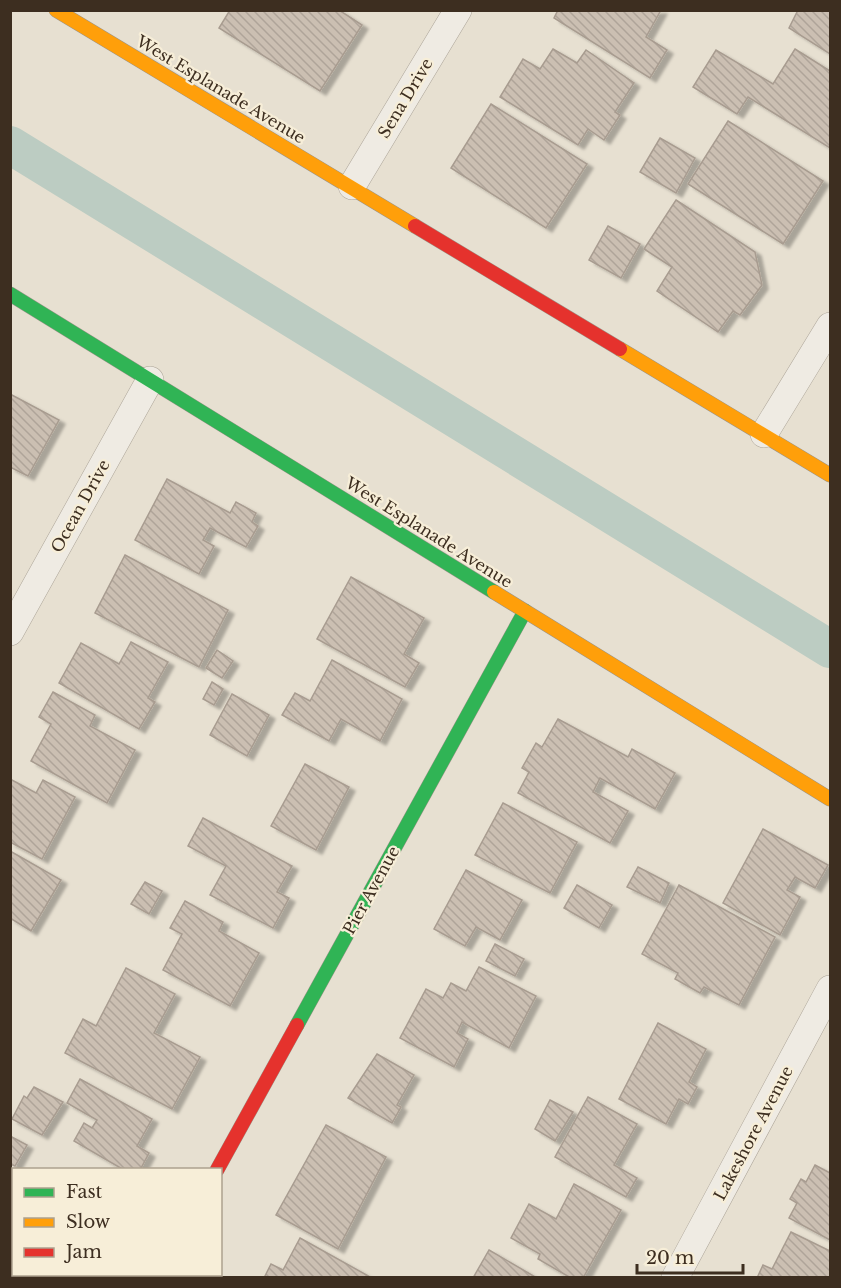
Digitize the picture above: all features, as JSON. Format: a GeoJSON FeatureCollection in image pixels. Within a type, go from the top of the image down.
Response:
{"type":"FeatureCollection","features":[{"type":"Feature","properties":{"kind":"main road","name":"West Esplanade Avenue"},"geometry":{"type":"LineString","coordinates":[[56,10],[831,475]]}},
{"type":"Feature","properties":{"kind":"main road","name":"West Esplanade Avenue"},"geometry":{"type":"LineString","coordinates":[[10,294],[831,800]]}},
{"type":"Feature","properties":{"kind":"main road","name":"Pier Avenue"},"geometry":{"type":"LineString","coordinates":[[218,1168],[525,610]]}},
{"type":"Feature","properties":{"kind":"street","name":"Sena Drive"},"geometry":{"type":"LineString","coordinates":[[352,186],[459,10]]}},
{"type":"Feature","properties":{"kind":"street"},"geometry":{"type":"LineString","coordinates":[[764,434],[831,326]]}},
{"type":"Feature","properties":{"kind":"street","name":"Ocean Drive"},"geometry":{"type":"LineString","coordinates":[[10,632],[150,380]]}},
{"type":"Feature","properties":{"kind":"street","name":"Lakeshore Avenue"},"geometry":{"type":"LineString","coordinates":[[675,1278],[831,989]]}},
{"type":"Feature","properties":{"kind":"building"},"geometry":{"type":"Polygon","coordinates":[[[230,10],[339,10],[362,25],[320,91],[219,28],[230,10]]]}},
{"type":"Feature","properties":{"kind":"building"},"geometry":{"type":"Polygon","coordinates":[[[558,10],[661,10],[646,37],[667,50],[650,78],[554,18],[558,10]]]}},
{"type":"Feature","properties":{"kind":"building"},"geometry":{"type":"Polygon","coordinates":[[[798,10],[830,10],[830,54],[789,28],[798,10]]]}},
{"type":"Feature","properties":{"kind":"building"},"geometry":{"type":"Polygon","coordinates":[[[553,49],[577,63],[586,50],[634,83],[615,112],[620,115],[604,140],[588,129],[578,145],[500,97],[523,59],[540,69],[553,49]]]}},
{"type":"Feature","properties":{"kind":"building"},"geometry":{"type":"Polygon","coordinates":[[[795,49],[830,71],[830,148],[748,97],[737,114],[693,87],[716,50],[773,84],[795,49]]]}},
{"type":"Feature","properties":{"kind":"building"},"geometry":{"type":"Polygon","coordinates":[[[491,104],[587,164],[546,228],[451,168],[491,104]]]}},
{"type":"Feature","properties":{"kind":"building"},"geometry":{"type":"Polygon","coordinates":[[[728,121],[823,181],[783,244],[688,184],[728,121]]]}},
{"type":"Feature","properties":{"kind":"building"},"geometry":{"type":"Polygon","coordinates":[[[660,138],[695,158],[676,193],[640,172],[660,138]]]}},
{"type":"Feature","properties":{"kind":"building"},"geometry":{"type":"Polygon","coordinates":[[[676,200],[755,252],[762,285],[740,315],[733,311],[718,332],[657,291],[672,267],[644,249],[676,200]]]}},
{"type":"Feature","properties":{"kind":"building"},"geometry":{"type":"Polygon","coordinates":[[[608,226],[640,244],[621,278],[589,260],[608,226]]]}},
{"type":"Feature","properties":{"kind":"building"},"geometry":{"type":"Polygon","coordinates":[[[10,394],[59,420],[28,476],[10,467],[10,394]]]}},
{"type":"Feature","properties":{"kind":"building"},"geometry":{"type":"Polygon","coordinates":[[[167,479],[230,513],[236,502],[256,513],[252,522],[258,526],[246,547],[210,528],[203,540],[214,546],[199,574],[135,540],[167,479]]]}},
{"type":"Feature","properties":{"kind":"building"},"geometry":{"type":"Polygon","coordinates":[[[125,555],[228,610],[199,667],[95,613],[125,555]]]}},
{"type":"Feature","properties":{"kind":"building"},"geometry":{"type":"Polygon","coordinates":[[[351,577],[424,618],[404,654],[419,663],[405,687],[317,639],[351,577]]]}},
{"type":"Feature","properties":{"kind":"building"},"geometry":{"type":"Polygon","coordinates":[[[131,642],[168,662],[148,698],[155,702],[139,729],[59,683],[81,643],[119,664],[131,642]]]}},
{"type":"Feature","properties":{"kind":"building"},"geometry":{"type":"Polygon","coordinates":[[[217,650],[233,661],[222,678],[206,668],[217,650]]]}},
{"type":"Feature","properties":{"kind":"building"},"geometry":{"type":"Polygon","coordinates":[[[332,660],[402,699],[380,741],[341,719],[329,741],[282,715],[295,693],[310,701],[332,660]]]}},
{"type":"Feature","properties":{"kind":"building"},"geometry":{"type":"Polygon","coordinates":[[[212,682],[223,689],[214,705],[203,699],[212,682]]]}},
{"type":"Feature","properties":{"kind":"building"},"geometry":{"type":"Polygon","coordinates":[[[53,692],[95,715],[90,726],[135,750],[107,803],[31,761],[51,724],[39,717],[53,692]]]}},
{"type":"Feature","properties":{"kind":"building"},"geometry":{"type":"Polygon","coordinates":[[[232,694],[269,715],[247,756],[210,735],[232,694]]]}},
{"type":"Feature","properties":{"kind":"building"},"geometry":{"type":"Polygon","coordinates":[[[558,719],[628,757],[632,749],[675,773],[655,809],[600,778],[593,792],[628,811],[610,843],[518,793],[529,772],[522,768],[536,743],[542,747],[558,719]]]}},
{"type":"Feature","properties":{"kind":"building"},"geometry":{"type":"Polygon","coordinates":[[[305,764],[349,787],[316,850],[271,826],[305,764]]]}},
{"type":"Feature","properties":{"kind":"building"},"geometry":{"type":"Polygon","coordinates":[[[10,779],[36,793],[43,780],[75,797],[42,859],[10,842],[10,779]]]}},
{"type":"Feature","properties":{"kind":"building"},"geometry":{"type":"Polygon","coordinates":[[[503,803],[577,842],[550,893],[475,855],[503,803]]]}},
{"type":"Feature","properties":{"kind":"building"},"geometry":{"type":"Polygon","coordinates":[[[203,818],[292,866],[277,892],[289,898],[273,928],[210,895],[226,866],[188,846],[203,818]]]}},
{"type":"Feature","properties":{"kind":"building"},"geometry":{"type":"Polygon","coordinates":[[[763,829],[828,865],[815,888],[795,877],[787,890],[800,897],[780,935],[723,903],[763,829]]]}},
{"type":"Feature","properties":{"kind":"building"},"geometry":{"type":"Polygon","coordinates":[[[10,851],[61,880],[31,931],[10,918],[10,851]]]}},
{"type":"Feature","properties":{"kind":"building"},"geometry":{"type":"Polygon","coordinates":[[[638,867],[669,883],[660,903],[627,887],[638,867]]]}},
{"type":"Feature","properties":{"kind":"building"},"geometry":{"type":"Polygon","coordinates":[[[466,870],[522,900],[500,940],[476,927],[465,946],[434,929],[466,870]]]}},
{"type":"Feature","properties":{"kind":"building"},"geometry":{"type":"Polygon","coordinates":[[[145,882],[162,891],[149,914],[131,904],[145,882]]]}},
{"type":"Feature","properties":{"kind":"building"},"geometry":{"type":"Polygon","coordinates":[[[577,885],[612,905],[599,928],[564,908],[577,885]]]}},
{"type":"Feature","properties":{"kind":"building"},"geometry":{"type":"Polygon","coordinates":[[[679,885],[775,937],[739,1005],[704,987],[700,993],[675,979],[678,973],[642,954],[679,885]]]}},
{"type":"Feature","properties":{"kind":"building"},"geometry":{"type":"Polygon","coordinates":[[[185,901],[223,922],[219,931],[259,953],[230,1006],[163,970],[182,934],[170,928],[185,901]]]}},
{"type":"Feature","properties":{"kind":"building"},"geometry":{"type":"Polygon","coordinates":[[[495,944],[524,959],[515,976],[486,961],[495,944]]]}},
{"type":"Feature","properties":{"kind":"building"},"geometry":{"type":"Polygon","coordinates":[[[479,967],[536,996],[509,1048],[462,1022],[457,1033],[468,1039],[454,1067],[400,1038],[426,989],[443,998],[451,983],[466,991],[479,967]]]}},
{"type":"Feature","properties":{"kind":"building"},"geometry":{"type":"Polygon","coordinates":[[[126,968],[175,994],[154,1033],[200,1057],[172,1109],[65,1053],[83,1019],[96,1026],[126,968]]]}},
{"type":"Feature","properties":{"kind":"building"},"geometry":{"type":"Polygon","coordinates":[[[658,1023],[706,1049],[689,1082],[697,1087],[688,1104],[679,1099],[666,1124],[619,1099],[658,1023]]]}},
{"type":"Feature","properties":{"kind":"building"},"geometry":{"type":"Polygon","coordinates":[[[377,1054],[414,1075],[397,1105],[401,1107],[392,1123],[348,1098],[377,1054]]]}},
{"type":"Feature","properties":{"kind":"building"},"geometry":{"type":"Polygon","coordinates":[[[80,1079],[152,1119],[137,1146],[149,1153],[141,1168],[121,1168],[74,1141],[84,1123],[92,1128],[97,1120],[67,1103],[80,1079]]]}},
{"type":"Feature","properties":{"kind":"building"},"geometry":{"type":"Polygon","coordinates":[[[34,1087],[63,1102],[42,1135],[12,1119],[24,1096],[27,1098],[34,1087]]]}},
{"type":"Feature","properties":{"kind":"building"},"geometry":{"type":"Polygon","coordinates":[[[588,1097],[637,1124],[614,1165],[637,1178],[626,1197],[555,1157],[588,1097]]]}},
{"type":"Feature","properties":{"kind":"building"},"geometry":{"type":"Polygon","coordinates":[[[550,1100],[573,1112],[555,1141],[535,1129],[550,1100]]]}},
{"type":"Feature","properties":{"kind":"building"},"geometry":{"type":"Polygon","coordinates":[[[326,1125],[386,1157],[338,1249],[276,1215],[326,1125]]]}},
{"type":"Feature","properties":{"kind":"building"},"geometry":{"type":"Polygon","coordinates":[[[10,1136],[27,1145],[15,1166],[10,1164],[10,1136]]]}},
{"type":"Feature","properties":{"kind":"building"},"geometry":{"type":"Polygon","coordinates":[[[815,1165],[830,1173],[830,1240],[789,1218],[797,1203],[790,1199],[801,1179],[806,1182],[815,1165]]]}},
{"type":"Feature","properties":{"kind":"building"},"geometry":{"type":"Polygon","coordinates":[[[574,1184],[621,1210],[583,1278],[571,1278],[538,1259],[540,1254],[511,1238],[529,1204],[556,1219],[574,1184]]]}},
{"type":"Feature","properties":{"kind":"building"},"geometry":{"type":"Polygon","coordinates":[[[791,1232],[830,1251],[830,1278],[757,1278],[763,1265],[772,1269],[791,1232]]]}},
{"type":"Feature","properties":{"kind":"building"},"geometry":{"type":"Polygon","coordinates":[[[300,1238],[372,1278],[264,1278],[271,1264],[283,1270],[300,1238]]]}},
{"type":"Feature","properties":{"kind":"building"},"geometry":{"type":"Polygon","coordinates":[[[489,1250],[537,1278],[473,1278],[489,1250]]]}},
{"type":"Feature","properties":{"kind":"building"},"geometry":{"type":"Polygon","coordinates":[[[10,1268],[12,1276],[28,1278],[10,1278],[10,1268]]]}},
{"type":"Feature","properties":{"kind":"building"},"geometry":{"type":"Polygon","coordinates":[[[58,1276],[91,1276],[90,1278],[61,1278],[58,1276]]]}},
{"type":"Feature","properties":{"kind":"waterway"},"geometry":{"type":"LineString","coordinates":[[10,145],[830,649]]}},
{"type":"Feature","properties":{"kind":"traffic: fast"},"geometry":{"type":"LineString","coordinates":[[10,294],[494,592]]}},
{"type":"Feature","properties":{"kind":"traffic: fast"},"geometry":{"type":"LineString","coordinates":[[297,1025],[525,611]]}},
{"type":"Feature","properties":{"kind":"traffic: slow"},"geometry":{"type":"LineString","coordinates":[[56,10],[415,226]]}},
{"type":"Feature","properties":{"kind":"traffic: slow"},"geometry":{"type":"LineString","coordinates":[[620,349],[830,475]]}},
{"type":"Feature","properties":{"kind":"traffic: slow"},"geometry":{"type":"LineString","coordinates":[[494,592],[830,799]]}},
{"type":"Feature","properties":{"kind":"traffic: jam"},"geometry":{"type":"LineString","coordinates":[[415,226],[620,349]]}},
{"type":"Feature","properties":{"kind":"traffic: jam"},"geometry":{"type":"LineString","coordinates":[[218,1168],[297,1025]]}}]}
